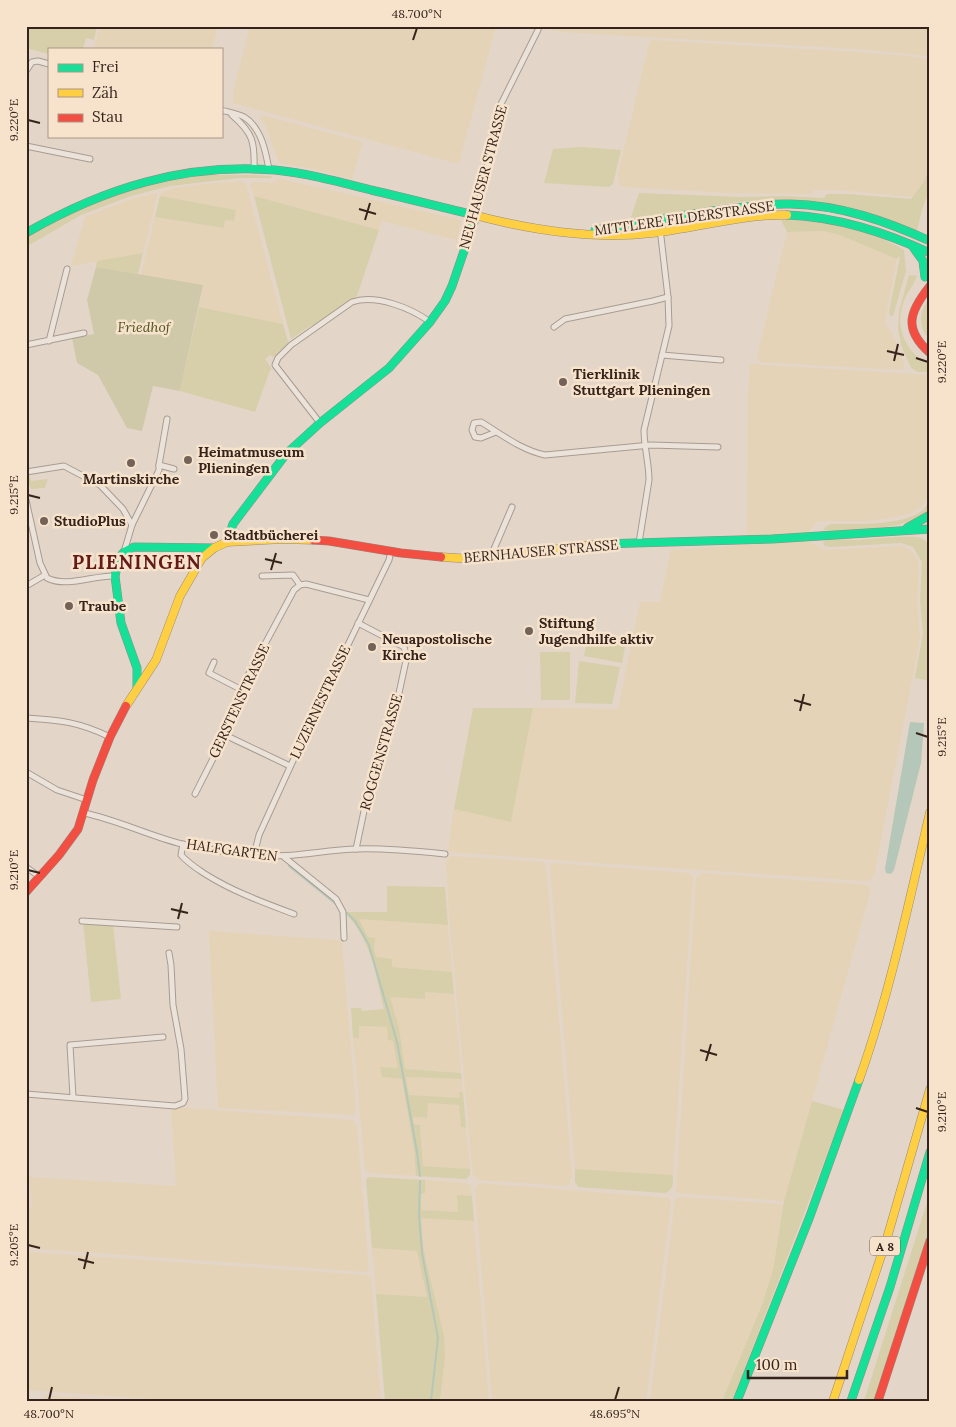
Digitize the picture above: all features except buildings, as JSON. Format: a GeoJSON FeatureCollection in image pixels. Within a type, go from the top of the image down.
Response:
{"type":"FeatureCollection","features":[{"type":"Feature","properties":{"kind":"main road","name":"MITTLERE FILDERSTRASSE"},"geometry":{"type":"LineString","coordinates":[[26,232],[83,202],[142,182],[170,175],[206,171],[269,170],[338,182],[476,216],[558,232],[611,235],[660,233],[738,219],[764,216],[793,216],[844,222],[870,229],[930,253]]}},
{"type":"Feature","properties":{"kind":"main road","name":"MITTLERE FILDERSTRASSE"},"geometry":{"type":"LineString","coordinates":[[582,232],[753,205],[798,205],[830,208],[867,217],[903,229],[930,241]]}},
{"type":"Feature","properties":{"kind":"main road","name":"NEUHAUSER STRASSE"},"geometry":{"type":"LineString","coordinates":[[227,542],[230,530],[239,515],[286,454],[320,423],[389,368],[430,322],[445,301],[452,286],[476,216]]}},
{"type":"Feature","properties":{"kind":"main road"},"geometry":{"type":"LineString","coordinates":[[910,244],[923,261],[926,277]]}},
{"type":"Feature","properties":{"kind":"main road"},"geometry":{"type":"LineString","coordinates":[[923,293],[926,277],[930,269]]}},
{"type":"Feature","properties":{"kind":"main road"},"geometry":{"type":"LineString","coordinates":[[930,286],[913,308],[911,319],[917,339],[930,353]]}},
{"type":"Feature","properties":{"kind":"main road"},"geometry":{"type":"LineString","coordinates":[[903,530],[930,515]]}},
{"type":"Feature","properties":{"kind":"main road","name":"BERNHAUSER STRASSE"},"geometry":{"type":"LineString","coordinates":[[214,548],[227,542],[284,539],[329,541],[391,551],[472,559],[567,547],[930,529]]}},
{"type":"Feature","properties":{"kind":"main road"},"geometry":{"type":"LineString","coordinates":[[137,687],[137,668],[121,623],[115,576],[118,561],[124,552],[134,547],[214,548]]}},
{"type":"Feature","properties":{"kind":"main road"},"geometry":{"type":"LineString","coordinates":[[198,548],[202,558]]}},
{"type":"Feature","properties":{"kind":"main road"},"geometry":{"type":"LineString","coordinates":[[26,892],[72,838],[81,822],[110,737],[137,687],[159,655],[180,596],[202,558],[214,548]]}},
{"type":"Feature","properties":{"kind":"main road"},"geometry":{"type":"LineString","coordinates":[[137,668],[151,668]]}},
{"type":"Feature","properties":{"kind":"main road"},"geometry":{"type":"LineString","coordinates":[[737,1401],[810,1216],[868,1057],[889,986],[930,812]]}},
{"type":"Feature","properties":{"kind":"main road","name":"A 8"},"geometry":{"type":"LineString","coordinates":[[833,1401],[887,1238],[930,1089]]}},
{"type":"Feature","properties":{"kind":"main road","name":"A 8"},"geometry":{"type":"LineString","coordinates":[[851,1401],[890,1287],[930,1152]]}},
{"type":"Feature","properties":{"kind":"main road"},"geometry":{"type":"LineString","coordinates":[[878,1401],[930,1241]]}},
{"type":"Feature","properties":{"kind":"street","name":"NEUHAUSER STRASSE"},"geometry":{"type":"LineString","coordinates":[[476,216],[501,104],[538,30]]}},
{"type":"Feature","properties":{"kind":"street"},"geometry":{"type":"LineString","coordinates":[[26,71],[32,62],[38,61],[48,64]]}},
{"type":"Feature","properties":{"kind":"street"},"geometry":{"type":"LineString","coordinates":[[222,110],[244,117],[257,131],[266,153],[269,170]]}},
{"type":"Feature","properties":{"kind":"street"},"geometry":{"type":"LineString","coordinates":[[230,113],[248,130],[254,147],[254,170]]}},
{"type":"Feature","properties":{"kind":"street"},"geometry":{"type":"LineString","coordinates":[[26,146],[90,159]]}},
{"type":"Feature","properties":{"kind":"street"},"geometry":{"type":"LineString","coordinates":[[639,543],[649,480],[644,446],[644,430],[669,326],[668,297],[658,220]]}},
{"type":"Feature","properties":{"kind":"street"},"geometry":{"type":"LineString","coordinates":[[49,341],[67,269]]}},
{"type":"Feature","properties":{"kind":"street"},"geometry":{"type":"LineString","coordinates":[[554,327],[565,319],[668,297]]}},
{"type":"Feature","properties":{"kind":"street"},"geometry":{"type":"LineString","coordinates":[[320,423],[275,365],[278,358],[291,345],[352,302],[362,299],[371,299],[409,309],[430,322]]}},
{"type":"Feature","properties":{"kind":"street"},"geometry":{"type":"LineString","coordinates":[[26,345],[84,333]]}},
{"type":"Feature","properties":{"kind":"street"},"geometry":{"type":"LineString","coordinates":[[662,355],[721,360]]}},
{"type":"Feature","properties":{"kind":"street"},"geometry":{"type":"LineString","coordinates":[[124,552],[132,525],[159,470],[167,419]]}},
{"type":"Feature","properties":{"kind":"street"},"geometry":{"type":"LineString","coordinates":[[496,432],[481,438],[475,437],[472,430],[474,422],[481,422],[534,453],[545,455],[644,446],[718,447]]}},
{"type":"Feature","properties":{"kind":"street"},"geometry":{"type":"LineString","coordinates":[[159,465],[174,469]]}},
{"type":"Feature","properties":{"kind":"street"},"geometry":{"type":"LineString","coordinates":[[26,472],[64,466],[100,486],[123,509],[132,525]]}},
{"type":"Feature","properties":{"kind":"street"},"geometry":{"type":"LineString","coordinates":[[26,500],[28,517],[45,575],[51,579],[67,581],[115,576]]}},
{"type":"Feature","properties":{"kind":"street"},"geometry":{"type":"LineString","coordinates":[[493,556],[494,549],[512,507]]}},
{"type":"Feature","properties":{"kind":"street"},"geometry":{"type":"LineString","coordinates":[[129,536],[134,547]]}},
{"type":"Feature","properties":{"kind":"street","name":"LUZERNESTRASSE"},"geometry":{"type":"LineString","coordinates":[[254,856],[259,835],[389,560],[391,551]]}},
{"type":"Feature","properties":{"kind":"street"},"geometry":{"type":"LineString","coordinates":[[26,586],[45,575]]}},
{"type":"Feature","properties":{"kind":"street"},"geometry":{"type":"LineString","coordinates":[[262,576],[293,575],[300,585],[306,584],[369,600]]}},
{"type":"Feature","properties":{"kind":"street","name":"GERSTENSTRASSE"},"geometry":{"type":"LineString","coordinates":[[195,794],[225,735],[242,690],[294,590],[300,585]]}},
{"type":"Feature","properties":{"kind":"street","name":"ROGGENSTRASSE"},"geometry":{"type":"LineString","coordinates":[[356,849],[368,792],[393,721],[407,656],[404,647],[358,623]]}},
{"type":"Feature","properties":{"kind":"street"},"geometry":{"type":"LineString","coordinates":[[214,662],[209,673],[242,690]]}},
{"type":"Feature","properties":{"kind":"street"},"geometry":{"type":"LineString","coordinates":[[26,718],[69,721],[110,737]]}},
{"type":"Feature","properties":{"kind":"street"},"geometry":{"type":"LineString","coordinates":[[225,735],[290,766]]}},
{"type":"Feature","properties":{"kind":"street"},"geometry":{"type":"LineString","coordinates":[[26,772],[57,790],[87,800]]}},
{"type":"Feature","properties":{"kind":"street","name":"HALFGARTEN"},"geometry":{"type":"LineString","coordinates":[[84,813],[104,817],[132,829],[183,844],[254,856],[284,857],[356,849],[397,849],[444,854]]}},
{"type":"Feature","properties":{"kind":"street"},"geometry":{"type":"LineString","coordinates":[[183,844],[181,855],[186,862],[246,897],[294,914]]}},
{"type":"Feature","properties":{"kind":"street"},"geometry":{"type":"LineString","coordinates":[[284,857],[336,899],[343,912],[344,938]]}},
{"type":"Feature","properties":{"kind":"street"},"geometry":{"type":"LineString","coordinates":[[26,867],[40,877]]}},
{"type":"Feature","properties":{"kind":"street"},"geometry":{"type":"LineString","coordinates":[[82,921],[177,928]]}},
{"type":"Feature","properties":{"kind":"street"},"geometry":{"type":"LineString","coordinates":[[26,1094],[179,1106],[183,1103],[185,1099],[181,1049],[173,1005],[169,953]]}},
{"type":"Feature","properties":{"kind":"street"},"geometry":{"type":"LineString","coordinates":[[73,1098],[70,1045],[163,1037]]}},
{"type":"Feature","properties":{"kind":"shaded area"},"geometry":{"type":"Polygon","coordinates":[[[26,26],[97,26],[94,40],[86,38],[83,48],[48,48],[48,54],[26,48],[26,26]]]}},
{"type":"Feature","properties":{"kind":"shaded area"},"geometry":{"type":"Polygon","coordinates":[[[100,26],[218,26],[212,48],[94,48],[100,26]]]}},
{"type":"Feature","properties":{"kind":"shaded area"},"geometry":{"type":"Polygon","coordinates":[[[250,26],[496,26],[459,164],[233,103],[233,93],[250,26]]]}},
{"type":"Feature","properties":{"kind":"shaded area"},"geometry":{"type":"Polygon","coordinates":[[[552,26],[930,26],[930,56],[857,49],[561,32],[551,30],[552,26]]]}},
{"type":"Feature","properties":{"kind":"shaded area"},"geometry":{"type":"Polygon","coordinates":[[[651,40],[856,52],[909,56],[930,60],[930,168],[923,183],[914,197],[837,190],[814,190],[811,194],[729,193],[625,187],[619,185],[618,174],[651,40]]]}},
{"type":"Feature","properties":{"kind":"shaded area"},"geometry":{"type":"Polygon","coordinates":[[[262,115],[363,142],[352,179],[309,168],[279,163],[266,127],[260,118],[262,115]]]}},
{"type":"Feature","properties":{"kind":"shaded area"},"geometry":{"type":"Polygon","coordinates":[[[581,147],[621,150],[613,184],[609,187],[544,183],[553,149],[581,147]]]}},
{"type":"Feature","properties":{"kind":"shaded area"},"geometry":{"type":"Polygon","coordinates":[[[930,168],[930,188],[917,231],[889,219],[859,210],[799,200],[740,202],[643,219],[631,217],[639,193],[824,198],[827,194],[847,194],[911,199],[923,183],[930,168]]]}},
{"type":"Feature","properties":{"kind":"shaded area"},"geometry":{"type":"Polygon","coordinates":[[[206,175],[254,175],[271,176],[272,178],[239,178],[170,186],[131,196],[81,215],[26,247],[26,238],[32,234],[104,196],[149,183],[206,175]]]}},
{"type":"Feature","properties":{"kind":"shaded area"},"geometry":{"type":"Polygon","coordinates":[[[277,178],[461,220],[457,240],[382,221],[379,230],[254,196],[250,184],[253,182],[274,183],[277,178]]]}},
{"type":"Feature","properties":{"kind":"shaded area"},"geometry":{"type":"Polygon","coordinates":[[[242,181],[246,184],[283,324],[199,307],[203,286],[141,275],[155,217],[224,228],[225,220],[234,221],[236,210],[160,196],[162,192],[204,184],[242,181]]]}},
{"type":"Feature","properties":{"kind":"shaded area"},"geometry":{"type":"Polygon","coordinates":[[[158,193],[143,253],[71,266],[85,217],[132,199],[158,193]]]}},
{"type":"Feature","properties":{"kind":"shaded area"},"geometry":{"type":"Polygon","coordinates":[[[160,196],[236,210],[234,221],[225,220],[224,228],[155,217],[160,196]]]}},
{"type":"Feature","properties":{"kind":"shaded area"},"geometry":{"type":"Polygon","coordinates":[[[254,196],[379,230],[357,296],[323,323],[310,326],[291,339],[254,196]]]}},
{"type":"Feature","properties":{"kind":"shaded area"},"geometry":{"type":"Polygon","coordinates":[[[781,220],[797,220],[845,227],[876,236],[904,250],[906,271],[893,316],[890,316],[889,312],[900,257],[897,259],[837,234],[823,231],[787,232],[781,220]]]}},
{"type":"Feature","properties":{"kind":"shaded area"},"geometry":{"type":"Polygon","coordinates":[[[823,231],[837,234],[897,259],[885,321],[887,327],[892,332],[903,360],[904,367],[902,370],[759,362],[757,356],[787,232],[823,231]]]}},
{"type":"Feature","properties":{"kind":"shaded area"},"geometry":{"type":"Polygon","coordinates":[[[143,253],[138,274],[96,267],[97,261],[143,253]]]}},
{"type":"Feature","properties":{"kind":"shaded area"},"geometry":{"type":"Polygon","coordinates":[[[909,275],[917,276],[901,310],[901,329],[908,346],[921,360],[930,365],[930,372],[918,372],[911,368],[901,345],[898,328],[899,311],[909,275]]]}},
{"type":"Feature","properties":{"kind":"shaded area"},"geometry":{"type":"Polygon","coordinates":[[[930,297],[930,340],[923,329],[921,318],[926,302],[930,297]]]}},
{"type":"Feature","properties":{"kind":"shaded area"},"geometry":{"type":"Polygon","coordinates":[[[199,307],[283,324],[289,345],[275,356],[270,355],[265,359],[272,369],[255,412],[180,391],[199,307]]]}},
{"type":"Feature","properties":{"kind":"shaded area"},"geometry":{"type":"Polygon","coordinates":[[[750,364],[930,375],[930,491],[923,506],[909,514],[889,518],[867,521],[821,521],[817,522],[808,533],[747,537],[750,364]]]}},
{"type":"Feature","properties":{"kind":"shaded area"},"geometry":{"type":"Polygon","coordinates":[[[30,476],[31,481],[48,479],[45,488],[31,489],[26,477],[30,476]]]}},
{"type":"Feature","properties":{"kind":"shaded area"},"geometry":{"type":"Polygon","coordinates":[[[930,500],[930,512],[902,524],[834,531],[824,530],[825,527],[831,524],[879,523],[904,519],[923,510],[930,500]]]}},
{"type":"Feature","properties":{"kind":"shaded area"},"geometry":{"type":"Polygon","coordinates":[[[896,537],[920,538],[927,541],[929,545],[927,596],[930,633],[930,681],[915,678],[923,633],[920,601],[922,562],[913,547],[901,543],[831,547],[825,546],[823,543],[826,539],[857,540],[896,537]]]}},
{"type":"Feature","properties":{"kind":"shaded area"},"geometry":{"type":"Polygon","coordinates":[[[808,541],[825,550],[901,546],[912,551],[918,560],[917,601],[920,638],[874,876],[871,880],[582,862],[451,852],[448,850],[454,809],[511,821],[533,708],[618,709],[640,602],[660,602],[671,550],[808,541]]]}},
{"type":"Feature","properties":{"kind":"shaded area"},"geometry":{"type":"Polygon","coordinates":[[[588,635],[626,642],[622,663],[584,656],[588,635]]]}},
{"type":"Feature","properties":{"kind":"shaded area"},"geometry":{"type":"Polygon","coordinates":[[[540,652],[570,652],[570,700],[541,700],[540,652]]]}},
{"type":"Feature","properties":{"kind":"shaded area"},"geometry":{"type":"Polygon","coordinates":[[[579,661],[620,667],[612,704],[575,703],[579,661]]]}},
{"type":"Feature","properties":{"kind":"shaded area"},"geometry":{"type":"Polygon","coordinates":[[[473,708],[533,708],[511,822],[454,809],[473,708]]]}},
{"type":"Feature","properties":{"kind":"shaded area"},"geometry":{"type":"Polygon","coordinates":[[[910,722],[924,723],[921,763],[894,870],[891,874],[886,873],[885,869],[910,722]]]}},
{"type":"Feature","properties":{"kind":"shaded area"},"geometry":{"type":"Polygon","coordinates":[[[451,856],[543,862],[546,866],[572,1173],[569,1186],[478,1180],[473,1175],[449,915],[446,862],[451,856]]]}},
{"type":"Feature","properties":{"kind":"shaded area"},"geometry":{"type":"Polygon","coordinates":[[[552,863],[689,873],[693,877],[673,1175],[575,1169],[550,866],[552,863]]]}},
{"type":"Feature","properties":{"kind":"shaded area"},"geometry":{"type":"Polygon","coordinates":[[[701,873],[868,885],[871,889],[784,1201],[677,1193],[676,1191],[696,878],[701,873]]]}},
{"type":"Feature","properties":{"kind":"shaded area"},"geometry":{"type":"Polygon","coordinates":[[[387,886],[445,887],[448,925],[359,919],[368,937],[375,938],[374,950],[376,957],[392,959],[392,967],[452,972],[454,994],[425,992],[425,999],[390,997],[399,1028],[405,1069],[461,1073],[462,1079],[406,1077],[409,1095],[460,1098],[459,1092],[463,1092],[466,1128],[461,1127],[459,1105],[428,1103],[427,1118],[413,1117],[414,1124],[420,1125],[423,1166],[470,1169],[470,1175],[466,1179],[416,1176],[414,1149],[402,1079],[382,1077],[380,1067],[398,1068],[393,1041],[388,1040],[387,1027],[359,1026],[359,1038],[353,1038],[351,1008],[361,1008],[362,1011],[384,1009],[375,970],[366,944],[360,932],[344,912],[387,912],[387,886]]]}},
{"type":"Feature","properties":{"kind":"shaded area"},"geometry":{"type":"Polygon","coordinates":[[[359,919],[448,925],[452,972],[392,967],[376,958],[374,950],[375,938],[368,937],[359,919]]]}},
{"type":"Feature","properties":{"kind":"shaded area"},"geometry":{"type":"Polygon","coordinates":[[[83,922],[113,925],[121,999],[91,1002],[83,922]]]}},
{"type":"Feature","properties":{"kind":"shaded area"},"geometry":{"type":"Polygon","coordinates":[[[209,931],[338,940],[342,942],[356,1109],[353,1115],[218,1108],[209,931]]]}},
{"type":"Feature","properties":{"kind":"shaded area"},"geometry":{"type":"Polygon","coordinates":[[[424,992],[454,994],[461,1073],[405,1069],[399,1028],[390,997],[424,999],[424,992]]]}},
{"type":"Feature","properties":{"kind":"shaded area"},"geometry":{"type":"Polygon","coordinates":[[[359,1026],[387,1027],[388,1040],[393,1041],[398,1068],[380,1068],[382,1077],[402,1079],[414,1149],[416,1176],[370,1173],[365,1169],[353,1038],[359,1038],[359,1026]]]}},
{"type":"Feature","properties":{"kind":"shaded area"},"geometry":{"type":"Polygon","coordinates":[[[406,1077],[462,1079],[463,1092],[460,1093],[460,1098],[409,1095],[406,1077]]]}},
{"type":"Feature","properties":{"kind":"shaded area"},"geometry":{"type":"Polygon","coordinates":[[[812,1101],[844,1110],[732,1401],[722,1401],[762,1305],[773,1270],[784,1201],[812,1101]]]}},
{"type":"Feature","properties":{"kind":"shaded area"},"geometry":{"type":"Polygon","coordinates":[[[428,1103],[459,1105],[461,1127],[466,1128],[470,1169],[423,1166],[420,1125],[414,1124],[413,1117],[426,1118],[428,1103]]]}},
{"type":"Feature","properties":{"kind":"shaded area"},"geometry":{"type":"Polygon","coordinates":[[[171,1107],[352,1120],[355,1122],[357,1126],[369,1270],[366,1272],[26,1248],[26,1208],[32,1207],[29,1177],[176,1186],[171,1107]]]}},
{"type":"Feature","properties":{"kind":"shaded area"},"geometry":{"type":"Polygon","coordinates":[[[575,1169],[673,1175],[673,1183],[670,1190],[665,1193],[578,1187],[575,1182],[575,1169]]]}},
{"type":"Feature","properties":{"kind":"shaded area"},"geometry":{"type":"Polygon","coordinates":[[[368,1177],[425,1180],[425,1193],[421,1194],[421,1210],[458,1212],[457,1195],[472,1196],[474,1221],[421,1218],[426,1261],[444,1336],[445,1357],[440,1401],[385,1401],[376,1294],[427,1297],[417,1251],[372,1248],[366,1181],[368,1177]]]}},
{"type":"Feature","properties":{"kind":"shaded area"},"geometry":{"type":"Polygon","coordinates":[[[425,1180],[468,1183],[471,1186],[472,1196],[457,1196],[458,1212],[421,1210],[421,1193],[425,1193],[425,1180]]]}},
{"type":"Feature","properties":{"kind":"shaded area"},"geometry":{"type":"Polygon","coordinates":[[[479,1183],[669,1198],[671,1202],[646,1401],[492,1401],[475,1188],[479,1183]]]}},
{"type":"Feature","properties":{"kind":"shaded area"},"geometry":{"type":"Polygon","coordinates":[[[930,1193],[930,1227],[875,1401],[864,1401],[930,1193]]]}},
{"type":"Feature","properties":{"kind":"shaded area"},"geometry":{"type":"Polygon","coordinates":[[[678,1197],[783,1205],[773,1270],[762,1305],[722,1401],[650,1401],[675,1200],[678,1197]]]}},
{"type":"Feature","properties":{"kind":"shaded area"},"geometry":{"type":"Polygon","coordinates":[[[421,1217],[474,1221],[489,1401],[440,1401],[445,1357],[444,1336],[426,1261],[421,1217]]]}},
{"type":"Feature","properties":{"kind":"shaded area"},"geometry":{"type":"Polygon","coordinates":[[[372,1248],[417,1251],[427,1297],[376,1294],[372,1248]]]}},
{"type":"Feature","properties":{"kind":"shaded area"},"geometry":{"type":"Polygon","coordinates":[[[26,1252],[367,1275],[371,1278],[381,1401],[178,1401],[26,1390],[26,1252]]]}},
{"type":"Feature","properties":{"kind":"shaded area"},"geometry":{"type":"Polygon","coordinates":[[[44,1395],[131,1401],[44,1401],[44,1395]]]}},
{"type":"Feature","properties":{"kind":"green space","name":"Friedhof"},"geometry":{"type":"Polygon","coordinates":[[[96,267],[203,285],[180,391],[153,386],[142,431],[127,428],[98,375],[77,363],[72,338],[94,334],[87,300],[96,267]]]}},
{"type":"Feature","properties":{"kind":"waterway"},"geometry":{"type":"LineString","coordinates":[[289,866],[336,904]]}},
{"type":"Feature","properties":{"kind":"waterway"},"geometry":{"type":"LineString","coordinates":[[347,913],[355,921],[369,945],[397,1042],[420,1176]]}},
{"type":"Feature","properties":{"kind":"waterway"},"geometry":{"type":"LineString","coordinates":[[420,1181],[419,1214],[422,1253],[438,1338],[431,1401]]}},
{"type":"Feature","properties":{"kind":"traffic: fast"},"geometry":{"type":"LineString","coordinates":[[26,233],[55,217],[115,191],[177,175],[241,169],[287,171],[474,215]]}},
{"type":"Feature","properties":{"kind":"traffic: fast"},"geometry":{"type":"LineString","coordinates":[[595,230],[712,211],[761,205],[791,204],[827,207],[862,215],[930,241]]}},
{"type":"Feature","properties":{"kind":"traffic: fast"},"geometry":{"type":"LineString","coordinates":[[787,215],[843,222],[895,238],[930,253]]}},
{"type":"Feature","properties":{"kind":"traffic: fast"},"geometry":{"type":"LineString","coordinates":[[227,542],[233,524],[286,454],[320,423],[389,368],[430,322],[445,301],[452,286],[476,216]]}},
{"type":"Feature","properties":{"kind":"traffic: fast"},"geometry":{"type":"LineString","coordinates":[[913,247],[923,261],[925,277]]}},
{"type":"Feature","properties":{"kind":"traffic: fast"},"geometry":{"type":"LineString","coordinates":[[907,528],[930,515]]}},
{"type":"Feature","properties":{"kind":"traffic: fast"},"geometry":{"type":"LineString","coordinates":[[600,544],[772,539],[930,529]]}},
{"type":"Feature","properties":{"kind":"traffic: fast"},"geometry":{"type":"LineString","coordinates":[[137,687],[137,668],[121,623],[115,576],[119,558],[124,552],[134,547],[214,548]]}},
{"type":"Feature","properties":{"kind":"traffic: fast"},"geometry":{"type":"LineString","coordinates":[[737,1401],[810,1216],[859,1080]]}},
{"type":"Feature","properties":{"kind":"traffic: fast"},"geometry":{"type":"LineString","coordinates":[[851,1401],[890,1287],[930,1152]]}},
{"type":"Feature","properties":{"kind":"traffic: slow"},"geometry":{"type":"LineString","coordinates":[[474,215],[540,229],[607,235],[652,233],[736,219],[787,215]]}},
{"type":"Feature","properties":{"kind":"traffic: slow"},"geometry":{"type":"LineString","coordinates":[[126,706],[156,660],[180,596],[202,558],[214,548],[227,542],[284,539],[313,540]]}},
{"type":"Feature","properties":{"kind":"traffic: slow"},"geometry":{"type":"LineString","coordinates":[[441,557],[472,559],[600,544]]}},
{"type":"Feature","properties":{"kind":"traffic: slow"},"geometry":{"type":"LineString","coordinates":[[859,1080],[890,981],[930,812]]}},
{"type":"Feature","properties":{"kind":"traffic: slow"},"geometry":{"type":"LineString","coordinates":[[833,1401],[887,1238],[930,1089]]}},
{"type":"Feature","properties":{"kind":"traffic: jam"},"geometry":{"type":"LineString","coordinates":[[930,286],[917,304],[912,320],[916,336],[930,353]]}},
{"type":"Feature","properties":{"kind":"traffic: jam"},"geometry":{"type":"LineString","coordinates":[[313,540],[441,557]]}},
{"type":"Feature","properties":{"kind":"traffic: jam"},"geometry":{"type":"LineString","coordinates":[[26,892],[59,855],[78,829],[93,780],[110,737],[126,706]]}},
{"type":"Feature","properties":{"kind":"traffic: jam"},"geometry":{"type":"LineString","coordinates":[[878,1401],[930,1241]]}},
{"type":"Feature","properties":{"kind":"place","name":"Tierklinik Stuttgart Plieningen"},"geometry":{"type":"Point","coordinates":[563,382]}},
{"type":"Feature","properties":{"kind":"place","name":"Heimatmuseum Plieningen"},"geometry":{"type":"Point","coordinates":[188,460]}},
{"type":"Feature","properties":{"kind":"place","name":"Martinskirche"},"geometry":{"type":"Point","coordinates":[131,463]}},
{"type":"Feature","properties":{"kind":"place","name":"StudioPlus"},"geometry":{"type":"Point","coordinates":[44,521]}},
{"type":"Feature","properties":{"kind":"place","name":"Stadtbücherei"},"geometry":{"type":"Point","coordinates":[214,535]}},
{"type":"Feature","properties":{"kind":"place","name":"Traube"},"geometry":{"type":"Point","coordinates":[69,606]}},
{"type":"Feature","properties":{"kind":"place","name":"Stiftung Jugendhilfe aktiv"},"geometry":{"type":"Point","coordinates":[529,631]}},
{"type":"Feature","properties":{"kind":"place","name":"Neuapostolische Kirche"},"geometry":{"type":"Point","coordinates":[372,647]}},
{"type":"Feature","properties":{"kind":"district","name":"PLIENINGEN"},"geometry":{"type":"Point","coordinates":[137,562]}}]}
